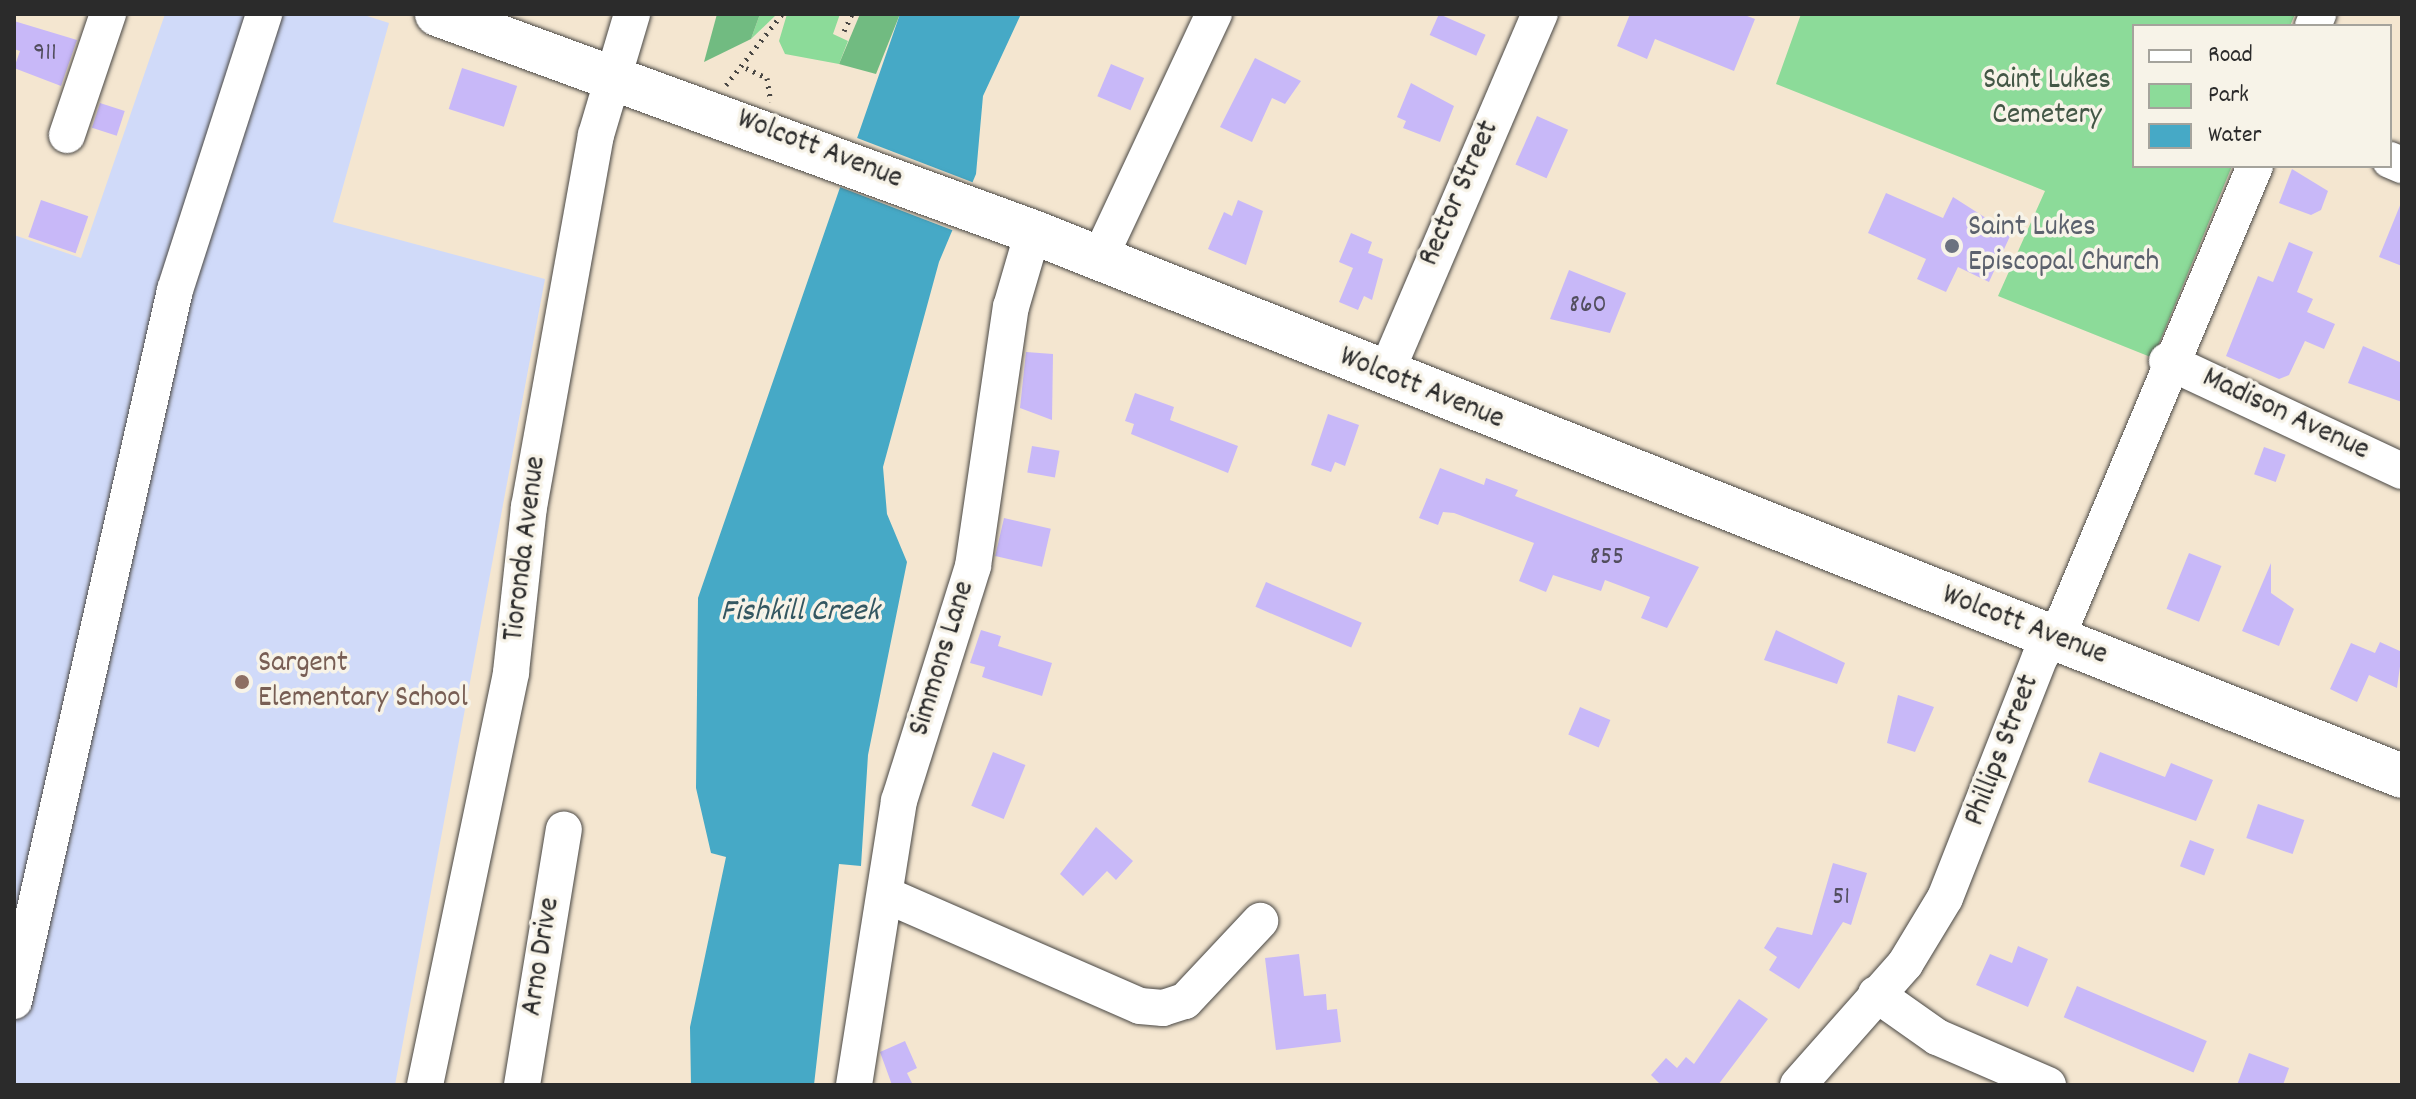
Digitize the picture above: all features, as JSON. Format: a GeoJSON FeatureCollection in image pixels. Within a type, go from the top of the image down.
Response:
{"type":"FeatureCollection","features":[{"type":"Feature","properties":{"kind":"main road","name":"Wolcott Avenue"},"geometry":{"type":"LineString","coordinates":[[437,14],[628,80],[721,102],[831,156],[1023,228],[1385,375],[2402,776]]}},
{"type":"Feature","properties":{"kind":"street"},"geometry":{"type":"LineString","coordinates":[[67,135],[108,14]]}},
{"type":"Feature","properties":{"kind":"street"},"geometry":{"type":"LineString","coordinates":[[14,1001],[175,290],[264,14]]}},
{"type":"Feature","properties":{"kind":"street","name":"Tioronda Avenue"},"geometry":{"type":"LineString","coordinates":[[425,1085],[511,672],[529,507],[628,80],[632,14]]}},
{"type":"Feature","properties":{"kind":"street"},"geometry":{"type":"LineString","coordinates":[[1099,259],[1214,14]]}},
{"type":"Feature","properties":{"kind":"street","name":"Rector Street"},"geometry":{"type":"LineString","coordinates":[[1385,375],[1540,14]]}},
{"type":"Feature","properties":{"kind":"street","name":"Phillips Street"},"geometry":{"type":"LineString","coordinates":[[1798,1085],[1905,964],[1945,898],[2050,637],[2065,618],[2167,361],[2254,168]]}},
{"type":"Feature","properties":{"kind":"street","name":"Simmons Lane"},"geometry":{"type":"LineString","coordinates":[[854,1085],[886,907],[899,801],[973,566],[1023,228]]}},
{"type":"Feature","properties":{"kind":"street","name":"Madison Avenue"},"geometry":{"type":"LineString","coordinates":[[2167,361],[2402,471]]}},
{"type":"Feature","properties":{"kind":"street","name":"Arno Drive"},"geometry":{"type":"LineString","coordinates":[[522,1085],[564,829]]}},
{"type":"Feature","properties":{"kind":"street"},"geometry":{"type":"LineString","coordinates":[[886,907],[1140,1006],[1163,1008],[1185,1001],[1260,921]]}},
{"type":"Feature","properties":{"kind":"street"},"geometry":{"type":"LineString","coordinates":[[1876,994],[1937,1037],[2048,1085]]}},
{"type":"Feature","properties":{"kind":"path"},"geometry":{"type":"LineString","coordinates":[[721,102],[782,14]]}},
{"type":"Feature","properties":{"kind":"path"},"geometry":{"type":"LineString","coordinates":[[844,31],[852,14]]}},
{"type":"Feature","properties":{"kind":"path"},"geometry":{"type":"LineString","coordinates":[[746,68],[767,78],[773,111]]}},
{"type":"Feature","properties":{"kind":"shaded area","name":"Sargent Elementary School"},"geometry":{"type":"Polygon","coordinates":[[[165,14],[361,14],[389,23],[333,222],[545,279],[395,1085],[14,1085],[14,235],[81,258],[165,14]]]}},
{"type":"Feature","properties":{"kind":"green space"},"geometry":{"type":"Polygon","coordinates":[[[717,14],[760,14],[751,39],[704,62],[717,14]]]}},
{"type":"Feature","properties":{"kind":"green space"},"geometry":{"type":"Polygon","coordinates":[[[760,14],[777,14],[751,39],[760,14]]]}},
{"type":"Feature","properties":{"kind":"green space"},"geometry":{"type":"Polygon","coordinates":[[[787,14],[840,14],[833,34],[848,41],[839,64],[785,54],[779,41],[787,14]]]}},
{"type":"Feature","properties":{"kind":"green space"},"geometry":{"type":"Polygon","coordinates":[[[860,14],[900,14],[876,74],[839,64],[860,14]]]}},
{"type":"Feature","properties":{"kind":"green space","name":"Saint Lukes Cemetery"},"geometry":{"type":"Polygon","coordinates":[[[1801,14],[2295,14],[2291,24],[2132,24],[2132,168],[2231,168],[2153,358],[1998,296],[2045,191],[1776,84],[1801,14]]]}},
{"type":"Feature","properties":{"kind":"water","name":"Fishkill Creek"},"geometry":{"type":"Polygon","coordinates":[[[900,14],[1021,14],[983,96],[976,174],[939,262],[883,467],[887,514],[907,562],[868,755],[861,866],[839,864],[814,1085],[691,1085],[690,1027],[726,857],[711,853],[696,788],[698,598],[900,14]]]}},
{"type":"Feature","properties":{"kind":"pier"},"geometry":{"type":"Polygon","coordinates":[[[852,136],[977,184],[958,233],[833,185],[852,136]]]}},
{"type":"Feature","properties":{"kind":"building"},"geometry":{"type":"Polygon","coordinates":[[[1439,14],[1486,35],[1476,56],[1430,35],[1439,14]]]}},
{"type":"Feature","properties":{"kind":"building"},"geometry":{"type":"Polygon","coordinates":[[[1630,14],[1742,14],[1755,19],[1734,71],[1655,39],[1647,59],[1617,46],[1630,14]]]}},
{"type":"Feature","properties":{"kind":"building"},"geometry":{"type":"Polygon","coordinates":[[[14,21],[77,40],[61,86],[14,68],[20,51],[14,49],[14,21]]]}},
{"type":"Feature","properties":{"kind":"building"},"geometry":{"type":"Polygon","coordinates":[[[1255,58],[1301,81],[1285,104],[1272,98],[1252,142],[1220,127],[1255,58]]]}},
{"type":"Feature","properties":{"kind":"building"},"geometry":{"type":"Polygon","coordinates":[[[1111,64],[1144,78],[1130,110],[1097,96],[1111,64]]]}},
{"type":"Feature","properties":{"kind":"building"},"geometry":{"type":"Polygon","coordinates":[[[462,68],[517,86],[504,127],[449,109],[462,68]]]}},
{"type":"Feature","properties":{"kind":"building"},"geometry":{"type":"Polygon","coordinates":[[[1411,83],[1454,106],[1440,142],[1403,128],[1406,121],[1397,117],[1411,83]]]}},
{"type":"Feature","properties":{"kind":"building"},"geometry":{"type":"Polygon","coordinates":[[[100,103],[125,111],[117,136],[92,128],[100,103]]]}},
{"type":"Feature","properties":{"kind":"building"},"geometry":{"type":"Polygon","coordinates":[[[1537,116],[1568,130],[1547,178],[1515,164],[1537,116]]]}},
{"type":"Feature","properties":{"kind":"building"},"geometry":{"type":"Polygon","coordinates":[[[2292,169],[2328,191],[2321,210],[2311,215],[2279,203],[2292,169]]]}},
{"type":"Feature","properties":{"kind":"building","name":"Saint Lukes Episcopal Church"},"geometry":{"type":"Polygon","coordinates":[[[1886,193],[1943,218],[1953,197],[2011,234],[1989,282],[1958,267],[1946,292],[1917,279],[1926,259],[1868,233],[1886,193]]]}},
{"type":"Feature","properties":{"kind":"building"},"geometry":{"type":"Polygon","coordinates":[[[41,200],[88,216],[76,253],[28,237],[41,200]]]}},
{"type":"Feature","properties":{"kind":"building"},"geometry":{"type":"Polygon","coordinates":[[[1238,200],[1263,211],[1246,265],[1208,249],[1224,212],[1232,216],[1238,200]]]}},
{"type":"Feature","properties":{"kind":"building"},"geometry":{"type":"Polygon","coordinates":[[[2402,203],[2402,266],[2379,257],[2402,203]]]}},
{"type":"Feature","properties":{"kind":"building"},"geometry":{"type":"Polygon","coordinates":[[[1351,233],[1372,242],[1368,253],[1383,259],[1372,300],[1364,296],[1358,310],[1339,302],[1353,268],[1339,262],[1351,233]]]}},
{"type":"Feature","properties":{"kind":"building"},"geometry":{"type":"Polygon","coordinates":[[[2289,242],[2313,252],[2297,292],[2313,299],[2307,312],[2335,324],[2324,349],[2305,341],[2289,375],[2279,379],[2226,356],[2258,276],[2273,282],[2289,242]]]}},
{"type":"Feature","properties":{"kind":"building"},"geometry":{"type":"Polygon","coordinates":[[[1569,270],[1626,293],[1610,333],[1550,319],[1569,270]]]}},
{"type":"Feature","properties":{"kind":"building"},"geometry":{"type":"Polygon","coordinates":[[[2363,346],[2402,363],[2402,402],[2348,383],[2363,346]]]}},
{"type":"Feature","properties":{"kind":"building"},"geometry":{"type":"Polygon","coordinates":[[[1026,352],[1053,354],[1052,420],[1020,408],[1026,352]]]}},
{"type":"Feature","properties":{"kind":"building"},"geometry":{"type":"Polygon","coordinates":[[[1135,393],[1174,407],[1170,420],[1238,446],[1228,473],[1131,434],[1134,424],[1125,421],[1135,393]]]}},
{"type":"Feature","properties":{"kind":"building"},"geometry":{"type":"Polygon","coordinates":[[[1328,414],[1359,425],[1345,466],[1335,462],[1331,472],[1311,465],[1328,414]]]}},
{"type":"Feature","properties":{"kind":"building"},"geometry":{"type":"Polygon","coordinates":[[[1032,446],[1060,451],[1055,477],[1027,473],[1032,446]]]}},
{"type":"Feature","properties":{"kind":"building"},"geometry":{"type":"Polygon","coordinates":[[[2264,447],[2286,455],[2276,482],[2254,474],[2264,447]]]}},
{"type":"Feature","properties":{"kind":"building"},"geometry":{"type":"Polygon","coordinates":[[[1440,468],[1484,485],[1486,478],[1518,490],[1515,496],[1699,567],[1667,628],[1641,618],[1650,597],[1605,580],[1601,591],[1553,575],[1546,592],[1519,581],[1534,543],[1454,513],[1443,512],[1438,525],[1419,518],[1440,468]]]}},
{"type":"Feature","properties":{"kind":"building"},"geometry":{"type":"Polygon","coordinates":[[[1004,518],[1051,529],[1042,567],[995,556],[1004,518]]]}},
{"type":"Feature","properties":{"kind":"building"},"geometry":{"type":"Polygon","coordinates":[[[2189,553],[2221,566],[2199,622],[2167,609],[2189,553]]]}},
{"type":"Feature","properties":{"kind":"building"},"geometry":{"type":"Polygon","coordinates":[[[2271,563],[2271,593],[2294,609],[2279,646],[2242,631],[2271,563]]]}},
{"type":"Feature","properties":{"kind":"building"},"geometry":{"type":"Polygon","coordinates":[[[1266,582],[1362,623],[1351,647],[1255,607],[1266,582]]]}},
{"type":"Feature","properties":{"kind":"building"},"geometry":{"type":"Polygon","coordinates":[[[981,630],[1001,636],[998,646],[1052,663],[1042,696],[982,677],[985,667],[970,663],[981,630]]]}},
{"type":"Feature","properties":{"kind":"building"},"geometry":{"type":"Polygon","coordinates":[[[1776,630],[1845,663],[1837,684],[1764,660],[1776,630]]]}},
{"type":"Feature","properties":{"kind":"building"},"geometry":{"type":"Polygon","coordinates":[[[2380,642],[2402,652],[2397,688],[2369,675],[2357,702],[2330,689],[2351,643],[2375,653],[2380,642]]]}},
{"type":"Feature","properties":{"kind":"building"},"geometry":{"type":"Polygon","coordinates":[[[1898,695],[1934,707],[1915,752],[1887,743],[1898,695]]]}},
{"type":"Feature","properties":{"kind":"building"},"geometry":{"type":"Polygon","coordinates":[[[1580,707],[1610,720],[1599,748],[1568,735],[1580,707]]]}},
{"type":"Feature","properties":{"kind":"building"},"geometry":{"type":"Polygon","coordinates":[[[993,752],[1025,765],[1004,819],[971,806],[993,752]]]}},
{"type":"Feature","properties":{"kind":"building"},"geometry":{"type":"Polygon","coordinates":[[[2100,752],[2165,777],[2171,763],[2213,780],[2196,821],[2088,782],[2100,752]]]}},
{"type":"Feature","properties":{"kind":"building"},"geometry":{"type":"Polygon","coordinates":[[[2258,804],[2304,820],[2293,854],[2246,838],[2258,804]]]}},
{"type":"Feature","properties":{"kind":"building"},"geometry":{"type":"Polygon","coordinates":[[[1096,827],[1133,861],[1116,880],[1107,871],[1083,896],[1060,874],[1096,827]]]}},
{"type":"Feature","properties":{"kind":"building"},"geometry":{"type":"Polygon","coordinates":[[[2190,840],[2214,849],[2204,875],[2180,866],[2190,840]]]}},
{"type":"Feature","properties":{"kind":"building"},"geometry":{"type":"Polygon","coordinates":[[[1833,863],[1867,873],[1851,925],[1843,922],[1799,989],[1769,970],[1777,957],[1764,948],[1777,927],[1812,935],[1833,863]]]}},
{"type":"Feature","properties":{"kind":"building"},"geometry":{"type":"Polygon","coordinates":[[[2018,946],[2048,959],[2028,1007],[1976,985],[1990,954],[2012,963],[2018,946]]]}},
{"type":"Feature","properties":{"kind":"building"},"geometry":{"type":"Polygon","coordinates":[[[1299,954],[1304,996],[1326,994],[1327,1010],[1337,1009],[1341,1042],[1276,1050],[1265,958],[1299,954]]]}},
{"type":"Feature","properties":{"kind":"building"},"geometry":{"type":"Polygon","coordinates":[[[2077,986],[2207,1041],[2194,1072],[2064,1017],[2077,986]]]}},
{"type":"Feature","properties":{"kind":"building"},"geometry":{"type":"Polygon","coordinates":[[[1739,999],[1768,1019],[1718,1085],[1661,1085],[1651,1075],[1666,1058],[1677,1068],[1686,1057],[1694,1064],[1739,999]]]}},
{"type":"Feature","properties":{"kind":"building"},"geometry":{"type":"Polygon","coordinates":[[[905,1041],[917,1068],[907,1073],[913,1085],[892,1085],[880,1052],[905,1041]]]}},
{"type":"Feature","properties":{"kind":"building"},"geometry":{"type":"Polygon","coordinates":[[[2249,1053],[2289,1068],[2283,1085],[2237,1085],[2249,1053]]]}},
{"type":"Feature","properties":{"kind":"place","name":"Saint Lukes Episcopal Church"},"geometry":{"type":"Point","coordinates":[1952,246]}},
{"type":"Feature","properties":{"kind":"place","name":"Sargent Elementary School"},"geometry":{"type":"Point","coordinates":[242,682]}}]}
